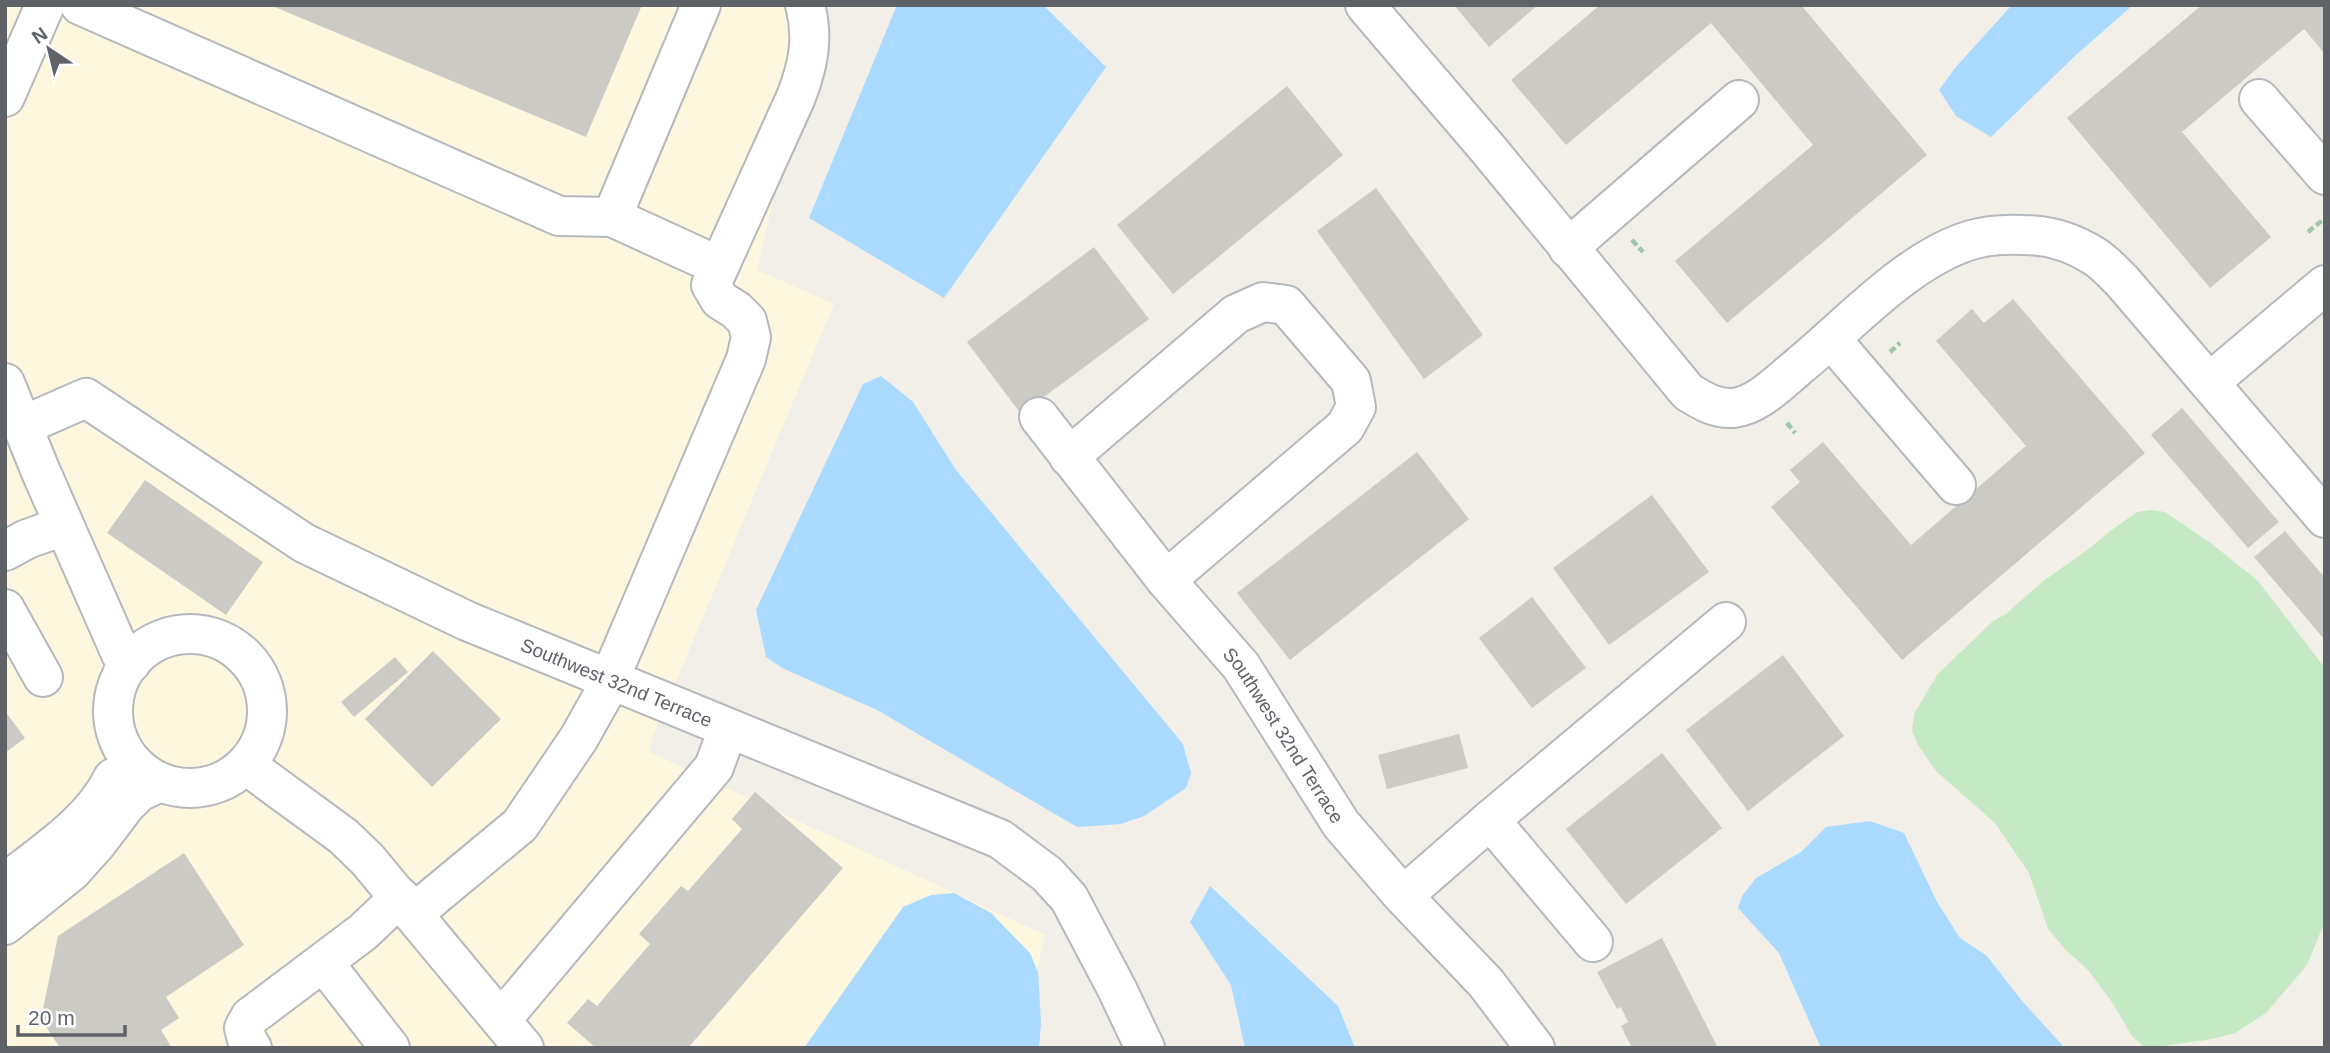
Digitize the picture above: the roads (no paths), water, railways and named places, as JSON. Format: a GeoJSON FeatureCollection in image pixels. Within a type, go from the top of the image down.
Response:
{"type":"FeatureCollection","features":[{"type":"Feature","properties":{"kind":"street"},"geometry":{"type":"LineString","coordinates":[[5,97],[45,5]]}},
{"type":"Feature","properties":{"kind":"street"},"geometry":{"type":"LineString","coordinates":[[80,5],[559,216],[612,216],[719,265]]}},
{"type":"Feature","properties":{"kind":"street"},"geometry":{"type":"LineString","coordinates":[[612,216],[701,5]]}},
{"type":"Feature","properties":{"kind":"street"},"geometry":{"type":"LineString","coordinates":[[252,1048],[244,1028],[250,1017],[363,932],[407,905],[520,825],[579,738],[609,680],[746,359],[751,337],[747,321],[720,300],[711,285],[796,97],[806,69],[810,49],[804,5]]}},
{"type":"Feature","properties":{"kind":"street"},"geometry":{"type":"LineString","coordinates":[[1365,5],[1488,149],[1688,392],[1710,406],[1734,408],[1756,400],[1902,278],[1938,253],[1972,239],[2003,234],[2040,235],[2066,241],[2096,257],[2122,281],[2325,518]]}},
{"type":"Feature","properties":{"kind":"street"},"geometry":{"type":"LineString","coordinates":[[2259,99],[2325,175]]}},
{"type":"Feature","properties":{"kind":"street"},"geometry":{"type":"LineString","coordinates":[[1568,248],[1739,100]]}},
{"type":"Feature","properties":{"kind":"street"},"geometry":{"type":"LineString","coordinates":[[2210,382],[2321,296]]}},
{"type":"Feature","properties":{"kind":"street"},"geometry":{"type":"LineString","coordinates":[[1069,457],[1236,314],[1263,302],[1286,305],[1351,381],[1356,407],[1345,427],[1166,580]]}},
{"type":"Feature","properties":{"kind":"street"},"geometry":{"type":"LineString","coordinates":[[1831,340],[1956,485]]}},
{"type":"Feature","properties":{"kind":"street"},"geometry":{"type":"LineString","coordinates":[[5,383],[121,654],[131,663]]}},
{"type":"Feature","properties":{"kind":"street","name":"Southwest 32nd Terrace"},"geometry":{"type":"LineString","coordinates":[[22,426],[86,398],[304,543],[467,621],[1000,839],[1047,874],[1069,898],[1145,1048]]}},
{"type":"Feature","properties":{"kind":"street","name":"Southwest 32nd Terrace"},"geometry":{"type":"LineString","coordinates":[[1039,417],[1166,580],[1241,666],[1342,824],[1403,896],[1486,983],[1535,1048]]}},
{"type":"Feature","properties":{"kind":"street"},"geometry":{"type":"LineString","coordinates":[[5,551],[27,538],[64,526]]}},
{"type":"Feature","properties":{"kind":"street"},"geometry":{"type":"LineString","coordinates":[[5,608],[43,677]]}},
{"type":"Feature","properties":{"kind":"street"},"geometry":{"type":"LineString","coordinates":[[1403,896],[1726,622]]}},
{"type":"Feature","properties":{"kind":"street"},"geometry":{"type":"LineString","coordinates":[[193,634],[218,638],[240,651],[257,670],[267,694],[268,719],[261,744],[246,765],[225,781],[200,789],[158,783],[135,767],[125,754],[116,733],[113,710],[117,687],[131,663],[145,648],[168,637],[193,634]]}},
{"type":"Feature","properties":{"kind":"street"},"geometry":{"type":"LineString","coordinates":[[246,765],[342,836],[367,859],[513,1034],[714,767],[728,729]]}},
{"type":"Feature","properties":{"kind":"street"},"geometry":{"type":"LineString","coordinates":[[5,883],[86,815],[110,785],[125,754]]}},
{"type":"Feature","properties":{"kind":"street"},"geometry":{"type":"LineString","coordinates":[[5,925],[71,872],[139,792],[158,783]]}},
{"type":"Feature","properties":{"kind":"street"},"geometry":{"type":"LineString","coordinates":[[1490,820],[1593,942]]}},
{"type":"Feature","properties":{"kind":"street"},"geometry":{"type":"LineString","coordinates":[[324,963],[390,1048]]}},
{"type":"Feature","properties":{"kind":"water"},"geometry":{"type":"Polygon","coordinates":[[[897,5],[1043,5],[1106,67],[944,298],[809,218],[897,5]]]}},
{"type":"Feature","properties":{"kind":"water"},"geometry":{"type":"Polygon","coordinates":[[[2012,5],[2133,5],[2076,55],[1991,137],[1956,116],[1939,90],[1955,68],[2012,5]]]}},
{"type":"Feature","properties":{"kind":"water"},"geometry":{"type":"Polygon","coordinates":[[[881,376],[913,402],[956,470],[1183,744],[1191,773],[1186,788],[1144,816],[1121,824],[1077,827],[877,710],[782,668],[766,657],[756,610],[863,384],[881,376]]]}},
{"type":"Feature","properties":{"kind":"water"},"geometry":{"type":"Polygon","coordinates":[[[1870,821],[1904,833],[1937,902],[1960,938],[1987,956],[2022,1001],[2065,1048],[1821,1048],[1779,953],[1738,908],[1742,896],[1756,878],[1801,852],[1826,827],[1870,821]]]}},
{"type":"Feature","properties":{"kind":"water"},"geometry":{"type":"Polygon","coordinates":[[[1210,886],[1338,1006],[1355,1048],[1245,1048],[1231,985],[1190,922],[1210,886]]]}},
{"type":"Feature","properties":{"kind":"water"},"geometry":{"type":"Polygon","coordinates":[[[954,893],[991,913],[1030,953],[1038,972],[1041,1023],[1039,1048],[804,1048],[903,907],[931,895],[954,893]]]}}]}
